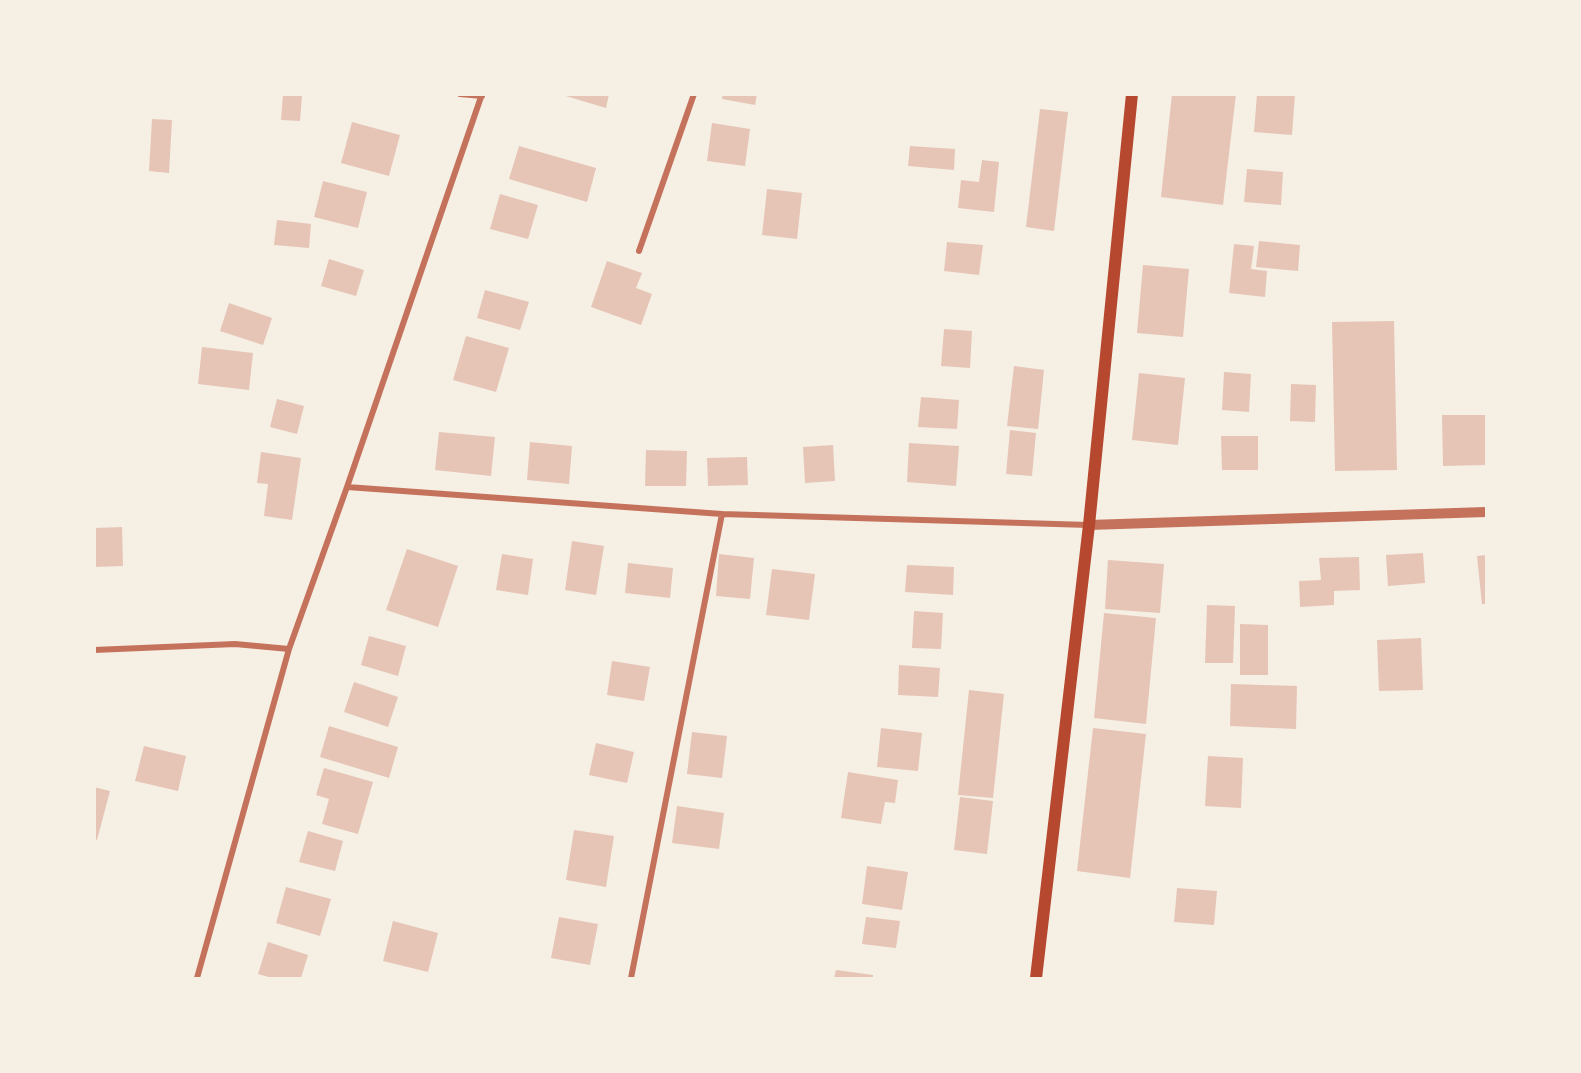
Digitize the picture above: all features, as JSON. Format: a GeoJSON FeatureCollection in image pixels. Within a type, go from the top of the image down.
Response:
{"type":"FeatureCollection","features":[{"type":"Feature","properties":{"kind":"main road"},"geometry":{"type":"LineString","coordinates":[[1036,978],[1089,525],[1132,94]]}},
{"type":"Feature","properties":{"kind":"street"},"geometry":{"type":"LineString","coordinates":[[197,978],[290,649],[482,95],[460,94]]}},
{"type":"Feature","properties":{"kind":"street"},"geometry":{"type":"LineString","coordinates":[[639,251],[694,94]]}},
{"type":"Feature","properties":{"kind":"street"},"geometry":{"type":"LineString","coordinates":[[347,487],[722,514],[1089,525],[1486,512]]}},
{"type":"Feature","properties":{"kind":"street"},"geometry":{"type":"LineString","coordinates":[[631,978],[722,514]]}},
{"type":"Feature","properties":{"kind":"street"},"geometry":{"type":"LineString","coordinates":[[94,650],[235,644],[290,649]]}},
{"type":"Feature","properties":{"kind":"building"},"geometry":{"type":"Polygon","coordinates":[[[283,94],[302,95],[300,121],[281,120],[283,94]]]}},
{"type":"Feature","properties":{"kind":"building"},"geometry":{"type":"Polygon","coordinates":[[[559,94],[609,94],[606,108],[559,94]]]}},
{"type":"Feature","properties":{"kind":"building"},"geometry":{"type":"Polygon","coordinates":[[[723,94],[757,94],[755,105],[722,99],[723,94]]]}},
{"type":"Feature","properties":{"kind":"building"},"geometry":{"type":"Polygon","coordinates":[[[1172,94],[1236,94],[1223,205],[1161,197],[1172,94]]]}},
{"type":"Feature","properties":{"kind":"building"},"geometry":{"type":"Polygon","coordinates":[[[1257,94],[1295,94],[1292,135],[1254,132],[1257,94]]]}},
{"type":"Feature","properties":{"kind":"building"},"geometry":{"type":"Polygon","coordinates":[[[1040,109],[1068,112],[1054,231],[1026,227],[1040,109]]]}},
{"type":"Feature","properties":{"kind":"building"},"geometry":{"type":"Polygon","coordinates":[[[152,119],[172,120],[169,173],[149,171],[152,119]]]}},
{"type":"Feature","properties":{"kind":"building"},"geometry":{"type":"Polygon","coordinates":[[[352,122],[400,135],[389,176],[341,163],[352,122]]]}},
{"type":"Feature","properties":{"kind":"building"},"geometry":{"type":"Polygon","coordinates":[[[712,123],[750,129],[745,166],[707,161],[712,123]]]}},
{"type":"Feature","properties":{"kind":"building"},"geometry":{"type":"Polygon","coordinates":[[[519,146],[596,168],[587,202],[509,179],[519,146]]]}},
{"type":"Feature","properties":{"kind":"building"},"geometry":{"type":"Polygon","coordinates":[[[910,146],[955,149],[954,170],[908,166],[910,146]]]}},
{"type":"Feature","properties":{"kind":"building"},"geometry":{"type":"Polygon","coordinates":[[[982,160],[999,162],[994,212],[958,208],[961,180],[979,182],[982,160]]]}},
{"type":"Feature","properties":{"kind":"building"},"geometry":{"type":"Polygon","coordinates":[[[1247,169],[1283,172],[1281,205],[1244,202],[1247,169]]]}},
{"type":"Feature","properties":{"kind":"building"},"geometry":{"type":"Polygon","coordinates":[[[323,181],[367,192],[358,228],[314,217],[323,181]]]}},
{"type":"Feature","properties":{"kind":"building"},"geometry":{"type":"Polygon","coordinates":[[[767,189],[802,193],[797,239],[762,235],[767,189]]]}},
{"type":"Feature","properties":{"kind":"building"},"geometry":{"type":"Polygon","coordinates":[[[500,194],[538,205],[528,239],[490,229],[500,194]]]}},
{"type":"Feature","properties":{"kind":"building"},"geometry":{"type":"Polygon","coordinates":[[[277,220],[311,224],[309,248],[274,245],[277,220]]]}},
{"type":"Feature","properties":{"kind":"building"},"geometry":{"type":"Polygon","coordinates":[[[1259,241],[1300,245],[1298,271],[1256,267],[1259,241]]]}},
{"type":"Feature","properties":{"kind":"building"},"geometry":{"type":"Polygon","coordinates":[[[947,242],[983,245],[979,275],[944,271],[947,242]]]}},
{"type":"Feature","properties":{"kind":"building"},"geometry":{"type":"Polygon","coordinates":[[[1234,244],[1254,246],[1251,269],[1267,271],[1265,297],[1229,293],[1234,244]]]}},
{"type":"Feature","properties":{"kind":"building"},"geometry":{"type":"Polygon","coordinates":[[[329,259],[364,270],[356,296],[321,286],[329,259]]]}},
{"type":"Feature","properties":{"kind":"building"},"geometry":{"type":"Polygon","coordinates":[[[607,261],[642,273],[636,288],[652,294],[641,325],[591,307],[607,261]]]}},
{"type":"Feature","properties":{"kind":"building"},"geometry":{"type":"Polygon","coordinates":[[[1143,265],[1189,269],[1183,337],[1137,333],[1143,265]]]}},
{"type":"Feature","properties":{"kind":"building"},"geometry":{"type":"Polygon","coordinates":[[[485,290],[529,302],[520,330],[477,318],[485,290]]]}},
{"type":"Feature","properties":{"kind":"building"},"geometry":{"type":"Polygon","coordinates":[[[229,303],[272,318],[263,345],[220,331],[229,303]]]}},
{"type":"Feature","properties":{"kind":"building"},"geometry":{"type":"Polygon","coordinates":[[[1394,321],[1397,470],[1335,471],[1332,322],[1394,321]]]}},
{"type":"Feature","properties":{"kind":"building"},"geometry":{"type":"Polygon","coordinates":[[[944,329],[972,331],[970,368],[941,366],[944,329]]]}},
{"type":"Feature","properties":{"kind":"building"},"geometry":{"type":"Polygon","coordinates":[[[466,336],[509,348],[496,392],[453,380],[466,336]]]}},
{"type":"Feature","properties":{"kind":"building"},"geometry":{"type":"Polygon","coordinates":[[[202,347],[253,353],[249,390],[198,384],[202,347]]]}},
{"type":"Feature","properties":{"kind":"building"},"geometry":{"type":"Polygon","coordinates":[[[1014,366],[1044,370],[1038,429],[1007,426],[1014,366]]]}},
{"type":"Feature","properties":{"kind":"building"},"geometry":{"type":"Polygon","coordinates":[[[1224,372],[1251,374],[1249,412],[1222,410],[1224,372]]]}},
{"type":"Feature","properties":{"kind":"building"},"geometry":{"type":"Polygon","coordinates":[[[1139,373],[1185,378],[1178,445],[1132,440],[1139,373]]]}},
{"type":"Feature","properties":{"kind":"building"},"geometry":{"type":"Polygon","coordinates":[[[1291,384],[1316,385],[1315,422],[1290,421],[1291,384]]]}},
{"type":"Feature","properties":{"kind":"building"},"geometry":{"type":"Polygon","coordinates":[[[921,397],[959,400],[957,429],[918,427],[921,397]]]}},
{"type":"Feature","properties":{"kind":"building"},"geometry":{"type":"Polygon","coordinates":[[[277,399],[304,406],[297,434],[270,427],[277,399]]]}},
{"type":"Feature","properties":{"kind":"building"},"geometry":{"type":"Polygon","coordinates":[[[1442,415],[1485,415],[1486,465],[1443,466],[1442,415]]]}},
{"type":"Feature","properties":{"kind":"building"},"geometry":{"type":"Polygon","coordinates":[[[1010,430],[1036,433],[1032,476],[1006,474],[1010,430]]]}},
{"type":"Feature","properties":{"kind":"building"},"geometry":{"type":"Polygon","coordinates":[[[439,432],[495,437],[491,476],[435,470],[439,432]]]}},
{"type":"Feature","properties":{"kind":"building"},"geometry":{"type":"Polygon","coordinates":[[[1221,436],[1258,436],[1258,470],[1222,470],[1221,436]]]}},
{"type":"Feature","properties":{"kind":"building"},"geometry":{"type":"Polygon","coordinates":[[[530,442],[572,446],[569,484],[527,480],[530,442]]]}},
{"type":"Feature","properties":{"kind":"building"},"geometry":{"type":"Polygon","coordinates":[[[909,443],[959,446],[956,486],[907,482],[909,443]]]}},
{"type":"Feature","properties":{"kind":"building"},"geometry":{"type":"Polygon","coordinates":[[[833,445],[835,481],[805,483],[803,447],[833,445]]]}},
{"type":"Feature","properties":{"kind":"building"},"geometry":{"type":"Polygon","coordinates":[[[646,450],[687,451],[686,486],[645,486],[646,450]]]}},
{"type":"Feature","properties":{"kind":"building"},"geometry":{"type":"Polygon","coordinates":[[[261,452],[301,458],[292,520],[264,516],[268,484],[257,483],[261,452]]]}},
{"type":"Feature","properties":{"kind":"building"},"geometry":{"type":"Polygon","coordinates":[[[747,457],[748,485],[708,486],[707,458],[747,457]]]}},
{"type":"Feature","properties":{"kind":"building"},"geometry":{"type":"Polygon","coordinates":[[[122,527],[123,566],[94,567],[94,528],[122,527]]]}},
{"type":"Feature","properties":{"kind":"building"},"geometry":{"type":"Polygon","coordinates":[[[572,541],[604,546],[596,595],[565,590],[572,541]]]}},
{"type":"Feature","properties":{"kind":"building"},"geometry":{"type":"Polygon","coordinates":[[[407,549],[458,566],[438,627],[386,610],[407,549]]]}},
{"type":"Feature","properties":{"kind":"building"},"geometry":{"type":"Polygon","coordinates":[[[1423,553],[1425,583],[1388,586],[1386,555],[1423,553]]]}},
{"type":"Feature","properties":{"kind":"building"},"geometry":{"type":"Polygon","coordinates":[[[502,554],[533,559],[528,595],[496,590],[502,554]]]}},
{"type":"Feature","properties":{"kind":"building"},"geometry":{"type":"Polygon","coordinates":[[[719,554],[754,558],[750,599],[716,596],[719,554]]]}},
{"type":"Feature","properties":{"kind":"building"},"geometry":{"type":"Polygon","coordinates":[[[1486,555],[1486,604],[1482,604],[1477,556],[1486,555]]]}},
{"type":"Feature","properties":{"kind":"building"},"geometry":{"type":"Polygon","coordinates":[[[1359,557],[1360,590],[1334,591],[1334,605],[1300,607],[1299,581],[1321,580],[1319,558],[1359,557]]]}},
{"type":"Feature","properties":{"kind":"building"},"geometry":{"type":"Polygon","coordinates":[[[1108,560],[1164,564],[1160,613],[1105,609],[1108,560]]]}},
{"type":"Feature","properties":{"kind":"building"},"geometry":{"type":"Polygon","coordinates":[[[628,563],[673,568],[670,598],[625,593],[628,563]]]}},
{"type":"Feature","properties":{"kind":"building"},"geometry":{"type":"Polygon","coordinates":[[[907,565],[954,567],[953,595],[905,592],[907,565]]]}},
{"type":"Feature","properties":{"kind":"building"},"geometry":{"type":"Polygon","coordinates":[[[772,569],[815,574],[809,620],[766,615],[772,569]]]}},
{"type":"Feature","properties":{"kind":"building"},"geometry":{"type":"Polygon","coordinates":[[[1207,605],[1235,606],[1233,663],[1205,663],[1207,605]]]}},
{"type":"Feature","properties":{"kind":"building"},"geometry":{"type":"Polygon","coordinates":[[[914,611],[943,613],[941,649],[912,648],[914,611]]]}},
{"type":"Feature","properties":{"kind":"building"},"geometry":{"type":"Polygon","coordinates":[[[1104,613],[1156,618],[1146,724],[1094,718],[1104,613]]]}},
{"type":"Feature","properties":{"kind":"building"},"geometry":{"type":"Polygon","coordinates":[[[1240,624],[1268,625],[1268,675],[1240,675],[1240,624]]]}},
{"type":"Feature","properties":{"kind":"building"},"geometry":{"type":"Polygon","coordinates":[[[369,636],[406,646],[398,676],[361,665],[369,636]]]}},
{"type":"Feature","properties":{"kind":"building"},"geometry":{"type":"Polygon","coordinates":[[[1421,638],[1423,690],[1379,691],[1377,640],[1421,638]]]}},
{"type":"Feature","properties":{"kind":"building"},"geometry":{"type":"Polygon","coordinates":[[[612,661],[650,667],[644,701],[607,695],[612,661]]]}},
{"type":"Feature","properties":{"kind":"building"},"geometry":{"type":"Polygon","coordinates":[[[899,665],[940,668],[938,697],[898,695],[899,665]]]}},
{"type":"Feature","properties":{"kind":"building"},"geometry":{"type":"Polygon","coordinates":[[[354,682],[398,697],[388,727],[344,712],[354,682]]]}},
{"type":"Feature","properties":{"kind":"building"},"geometry":{"type":"Polygon","coordinates":[[[1231,684],[1297,686],[1296,729],[1230,726],[1231,684]]]}},
{"type":"Feature","properties":{"kind":"building"},"geometry":{"type":"Polygon","coordinates":[[[969,690],[1004,694],[993,798],[958,795],[969,690]]]}},
{"type":"Feature","properties":{"kind":"building"},"geometry":{"type":"Polygon","coordinates":[[[329,726],[398,747],[389,778],[320,757],[329,726]]]}},
{"type":"Feature","properties":{"kind":"building"},"geometry":{"type":"Polygon","coordinates":[[[881,728],[922,733],[918,771],[877,767],[881,728]]]}},
{"type":"Feature","properties":{"kind":"building"},"geometry":{"type":"Polygon","coordinates":[[[1093,728],[1146,734],[1130,878],[1077,871],[1093,728]]]}},
{"type":"Feature","properties":{"kind":"building"},"geometry":{"type":"Polygon","coordinates":[[[692,732],[727,736],[722,778],[687,774],[692,732]]]}},
{"type":"Feature","properties":{"kind":"building"},"geometry":{"type":"Polygon","coordinates":[[[596,743],[634,752],[627,783],[589,775],[596,743]]]}},
{"type":"Feature","properties":{"kind":"building"},"geometry":{"type":"Polygon","coordinates":[[[144,746],[186,756],[178,791],[135,781],[144,746]]]}},
{"type":"Feature","properties":{"kind":"building"},"geometry":{"type":"Polygon","coordinates":[[[1208,756],[1243,758],[1241,808],[1205,806],[1208,756]]]}},
{"type":"Feature","properties":{"kind":"building"},"geometry":{"type":"Polygon","coordinates":[[[324,768],[373,782],[358,834],[322,824],[329,799],[316,795],[324,768]]]}},
{"type":"Feature","properties":{"kind":"building"},"geometry":{"type":"Polygon","coordinates":[[[848,772],[898,780],[895,803],[885,802],[881,824],[841,818],[848,772]]]}},
{"type":"Feature","properties":{"kind":"building"},"geometry":{"type":"Polygon","coordinates":[[[94,787],[110,791],[97,840],[94,839],[94,787]]]}},
{"type":"Feature","properties":{"kind":"building"},"geometry":{"type":"Polygon","coordinates":[[[960,797],[993,801],[987,854],[954,850],[960,797]]]}},
{"type":"Feature","properties":{"kind":"building"},"geometry":{"type":"Polygon","coordinates":[[[677,806],[724,813],[719,849],[672,843],[677,806]]]}},
{"type":"Feature","properties":{"kind":"building"},"geometry":{"type":"Polygon","coordinates":[[[574,830],[614,836],[606,887],[566,880],[574,830]]]}},
{"type":"Feature","properties":{"kind":"building"},"geometry":{"type":"Polygon","coordinates":[[[308,831],[343,841],[335,871],[299,862],[308,831]]]}},
{"type":"Feature","properties":{"kind":"building"},"geometry":{"type":"Polygon","coordinates":[[[867,866],[908,872],[902,910],[862,904],[867,866]]]}},
{"type":"Feature","properties":{"kind":"building"},"geometry":{"type":"Polygon","coordinates":[[[286,887],[331,899],[320,936],[276,923],[286,887]]]}},
{"type":"Feature","properties":{"kind":"building"},"geometry":{"type":"Polygon","coordinates":[[[1177,888],[1217,891],[1214,925],[1174,922],[1177,888]]]}},
{"type":"Feature","properties":{"kind":"building"},"geometry":{"type":"Polygon","coordinates":[[[559,917],[598,924],[590,965],[551,958],[559,917]]]}},
{"type":"Feature","properties":{"kind":"building"},"geometry":{"type":"Polygon","coordinates":[[[866,917],[900,921],[896,948],[862,944],[866,917]]]}},
{"type":"Feature","properties":{"kind":"building"},"geometry":{"type":"Polygon","coordinates":[[[393,921],[438,933],[428,972],[383,961],[393,921]]]}},
{"type":"Feature","properties":{"kind":"building"},"geometry":{"type":"Polygon","coordinates":[[[268,942],[308,955],[301,978],[272,978],[258,974],[268,942]]]}},
{"type":"Feature","properties":{"kind":"building"},"geometry":{"type":"Polygon","coordinates":[[[836,970],[873,975],[873,978],[834,978],[836,970]]]}}]}
